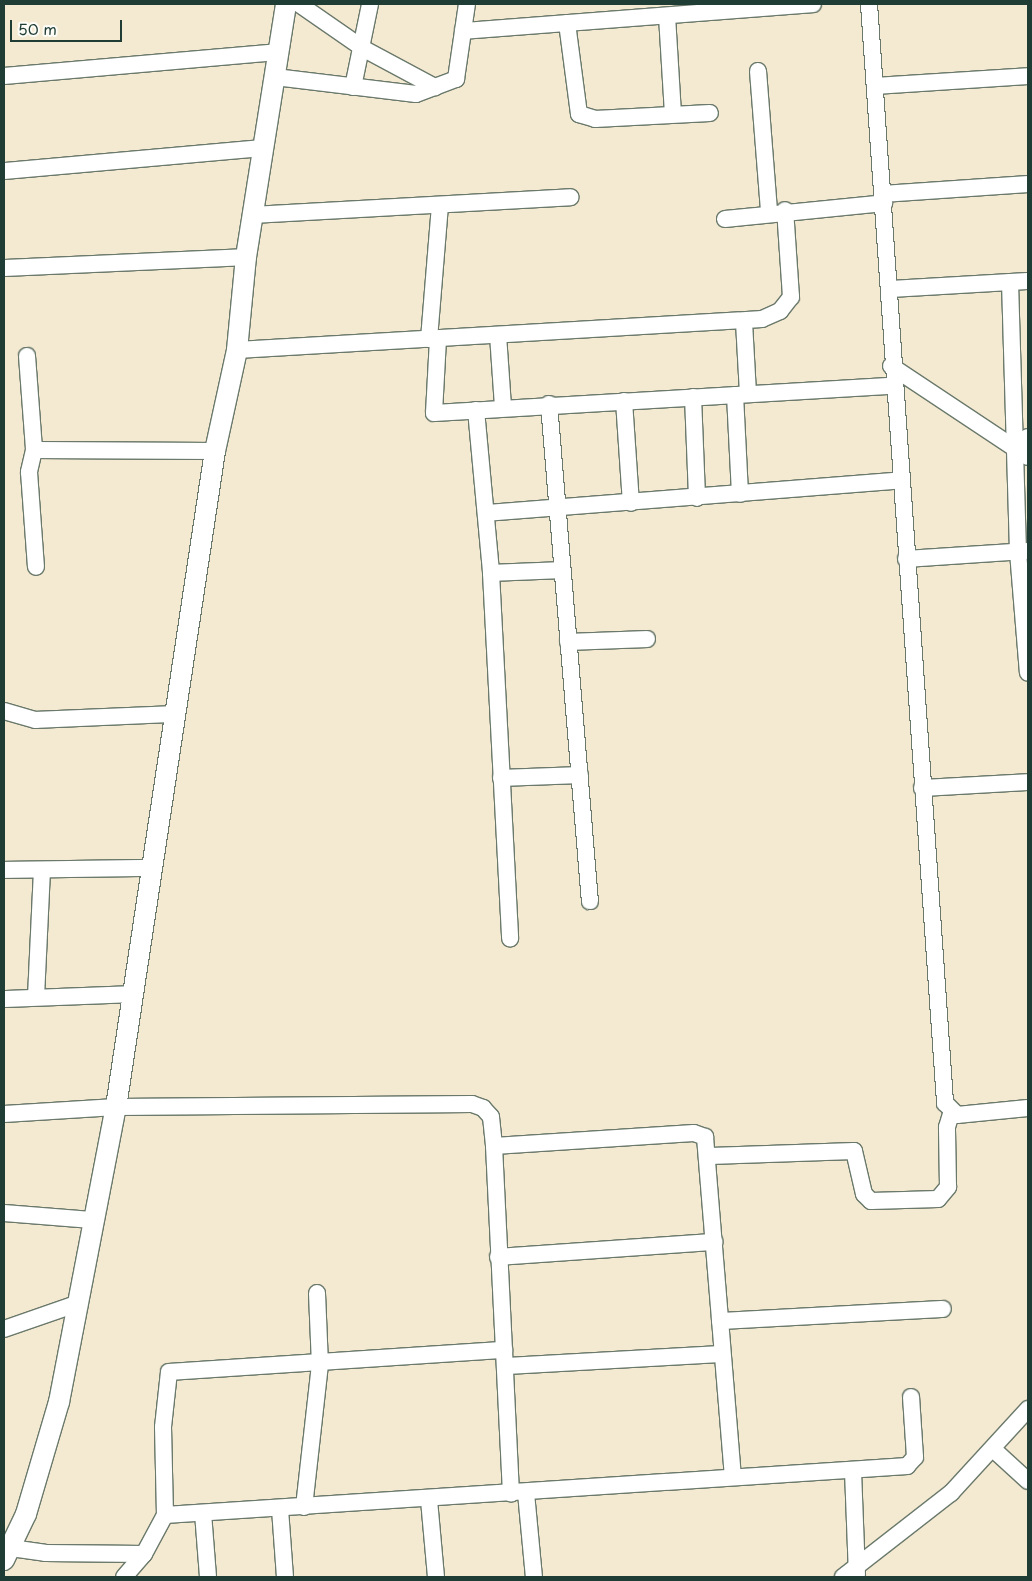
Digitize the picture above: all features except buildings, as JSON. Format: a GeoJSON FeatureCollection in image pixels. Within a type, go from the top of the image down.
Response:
{"type":"FeatureCollection","features":[{"type":"Feature","properties":{"kind":"street"},"geometry":{"type":"LineString","coordinates":[[144,1554],[7,1554],[26,1514],[59,1402],[79,1303],[92,1220],[116,1107],[134,994],[150,868],[215,451],[237,350],[246,257],[286,4]]}},
{"type":"Feature","properties":{"kind":"street"},"geometry":{"type":"LineString","coordinates":[[299,4],[364,49],[435,87]]}},
{"type":"Feature","properties":{"kind":"street"},"geometry":{"type":"LineString","coordinates":[[353,87],[364,49],[370,4]]}},
{"type":"Feature","properties":{"kind":"street"},"geometry":{"type":"LineString","coordinates":[[275,77],[416,94],[435,87],[456,79],[467,4]]}},
{"type":"Feature","properties":{"kind":"street"},"geometry":{"type":"LineString","coordinates":[[463,31],[667,16],[766,6],[813,4]]}},
{"type":"Feature","properties":{"kind":"street"},"geometry":{"type":"LineString","coordinates":[[710,1156],[854,1151],[864,1194],[871,1201],[938,1199],[948,1187],[947,1127],[951,1114],[945,1103],[939,1048],[901,480],[892,386],[890,289],[868,4]]}},
{"type":"Feature","properties":{"kind":"street"},"geometry":{"type":"LineString","coordinates":[[667,16],[673,114]]}},
{"type":"Feature","properties":{"kind":"street"},"geometry":{"type":"LineString","coordinates":[[566,23],[579,114],[595,119],[710,113]]}},
{"type":"Feature","properties":{"kind":"street"},"geometry":{"type":"LineString","coordinates":[[4,76],[277,52]]}},
{"type":"Feature","properties":{"kind":"street"},"geometry":{"type":"LineString","coordinates":[[237,350],[744,322],[762,319],[789,303],[758,71]]}},
{"type":"Feature","properties":{"kind":"street"},"geometry":{"type":"LineString","coordinates":[[875,86],[1028,76]]}},
{"type":"Feature","properties":{"kind":"street"},"geometry":{"type":"LineString","coordinates":[[4,171],[263,148]]}},
{"type":"Feature","properties":{"kind":"street"},"geometry":{"type":"LineString","coordinates":[[725,219],[777,211],[1028,184]]}},
{"type":"Feature","properties":{"kind":"street"},"geometry":{"type":"LineString","coordinates":[[252,215],[570,197]]}},
{"type":"Feature","properties":{"kind":"street"},"geometry":{"type":"LineString","coordinates":[[440,205],[434,339],[434,413],[548,404],[892,386]]}},
{"type":"Feature","properties":{"kind":"street"},"geometry":{"type":"LineString","coordinates":[[4,268],[246,257]]}},
{"type":"Feature","properties":{"kind":"street"},"geometry":{"type":"LineString","coordinates":[[890,289],[1028,281]]}},
{"type":"Feature","properties":{"kind":"street"},"geometry":{"type":"LineString","coordinates":[[1010,282],[1014,447],[1023,552],[1028,673]]}},
{"type":"Feature","properties":{"kind":"street"},"geometry":{"type":"LineString","coordinates":[[740,494],[744,322]]}},
{"type":"Feature","properties":{"kind":"street"},"geometry":{"type":"LineString","coordinates":[[498,335],[503,407]]}},
{"type":"Feature","properties":{"kind":"street"},"geometry":{"type":"LineString","coordinates":[[27,356],[34,450],[29,472],[36,567]]}},
{"type":"Feature","properties":{"kind":"street"},"geometry":{"type":"LineString","coordinates":[[891,366],[1028,457]]}},
{"type":"Feature","properties":{"kind":"street"},"geometry":{"type":"LineString","coordinates":[[693,397],[697,498]]}},
{"type":"Feature","properties":{"kind":"street"},"geometry":{"type":"LineString","coordinates":[[624,401],[631,503]]}},
{"type":"Feature","properties":{"kind":"street"},"geometry":{"type":"LineString","coordinates":[[548,404],[590,901]]}},
{"type":"Feature","properties":{"kind":"street"},"geometry":{"type":"LineString","coordinates":[[476,410],[491,573],[510,939]]}},
{"type":"Feature","properties":{"kind":"street"},"geometry":{"type":"LineString","coordinates":[[1014,447],[1028,437]]}},
{"type":"Feature","properties":{"kind":"street"},"geometry":{"type":"LineString","coordinates":[[34,450],[215,451]]}},
{"type":"Feature","properties":{"kind":"street"},"geometry":{"type":"LineString","coordinates":[[486,513],[697,498],[901,480]]}},
{"type":"Feature","properties":{"kind":"street"},"geometry":{"type":"LineString","coordinates":[[906,559],[1023,552]]}},
{"type":"Feature","properties":{"kind":"street"},"geometry":{"type":"LineString","coordinates":[[491,573],[562,570]]}},
{"type":"Feature","properties":{"kind":"street"},"geometry":{"type":"LineString","coordinates":[[568,642],[647,639]]}},
{"type":"Feature","properties":{"kind":"street"},"geometry":{"type":"LineString","coordinates":[[4,711],[36,720],[174,714]]}},
{"type":"Feature","properties":{"kind":"street"},"geometry":{"type":"LineString","coordinates":[[501,778],[580,775]]}},
{"type":"Feature","properties":{"kind":"street"},"geometry":{"type":"LineString","coordinates":[[922,788],[1028,782]]}},
{"type":"Feature","properties":{"kind":"street"},"geometry":{"type":"LineString","coordinates":[[4,870],[150,868]]}},
{"type":"Feature","properties":{"kind":"street"},"geometry":{"type":"LineString","coordinates":[[36,997],[42,870]]}},
{"type":"Feature","properties":{"kind":"street"},"geometry":{"type":"LineString","coordinates":[[4,999],[134,994]]}},
{"type":"Feature","properties":{"kind":"street"},"geometry":{"type":"LineString","coordinates":[[4,1114],[116,1107],[472,1104],[491,1117],[505,1358],[518,1493],[534,1577]]}},
{"type":"Feature","properties":{"kind":"street"},"geometry":{"type":"LineString","coordinates":[[951,1114],[1028,1108]]}},
{"type":"Feature","properties":{"kind":"street"},"geometry":{"type":"LineString","coordinates":[[494,1146],[702,1133],[710,1156],[722,1354],[733,1476]]}},
{"type":"Feature","properties":{"kind":"street"},"geometry":{"type":"LineString","coordinates":[[4,1213],[92,1220]]}},
{"type":"Feature","properties":{"kind":"street"},"geometry":{"type":"LineString","coordinates":[[498,1257],[714,1242]]}},
{"type":"Feature","properties":{"kind":"street"},"geometry":{"type":"LineString","coordinates":[[304,1507],[320,1365],[317,1293]]}},
{"type":"Feature","properties":{"kind":"street"},"geometry":{"type":"LineString","coordinates":[[4,1329],[79,1303]]}},
{"type":"Feature","properties":{"kind":"street"},"geometry":{"type":"LineString","coordinates":[[720,1320],[943,1309]]}},
{"type":"Feature","properties":{"kind":"street"},"geometry":{"type":"LineString","coordinates":[[124,1577],[144,1554],[165,1515],[163,1427],[169,1372],[505,1358],[722,1354]]}},
{"type":"Feature","properties":{"kind":"street"},"geometry":{"type":"LineString","coordinates":[[165,1515],[429,1500],[733,1476],[852,1471],[914,1462],[911,1397]]}},
{"type":"Feature","properties":{"kind":"street"},"geometry":{"type":"LineString","coordinates":[[843,1577],[857,1572],[951,1494],[1028,1409]]}},
{"type":"Feature","properties":{"kind":"street"},"geometry":{"type":"LineString","coordinates":[[993,1449],[1028,1481]]}},
{"type":"Feature","properties":{"kind":"street"},"geometry":{"type":"LineString","coordinates":[[852,1471],[857,1572]]}},
{"type":"Feature","properties":{"kind":"street"},"geometry":{"type":"LineString","coordinates":[[429,1500],[436,1577]]}},
{"type":"Feature","properties":{"kind":"street"},"geometry":{"type":"LineString","coordinates":[[280,1508],[285,1577]]}},
{"type":"Feature","properties":{"kind":"street"},"geometry":{"type":"LineString","coordinates":[[203,1513],[208,1577]]}}]}
